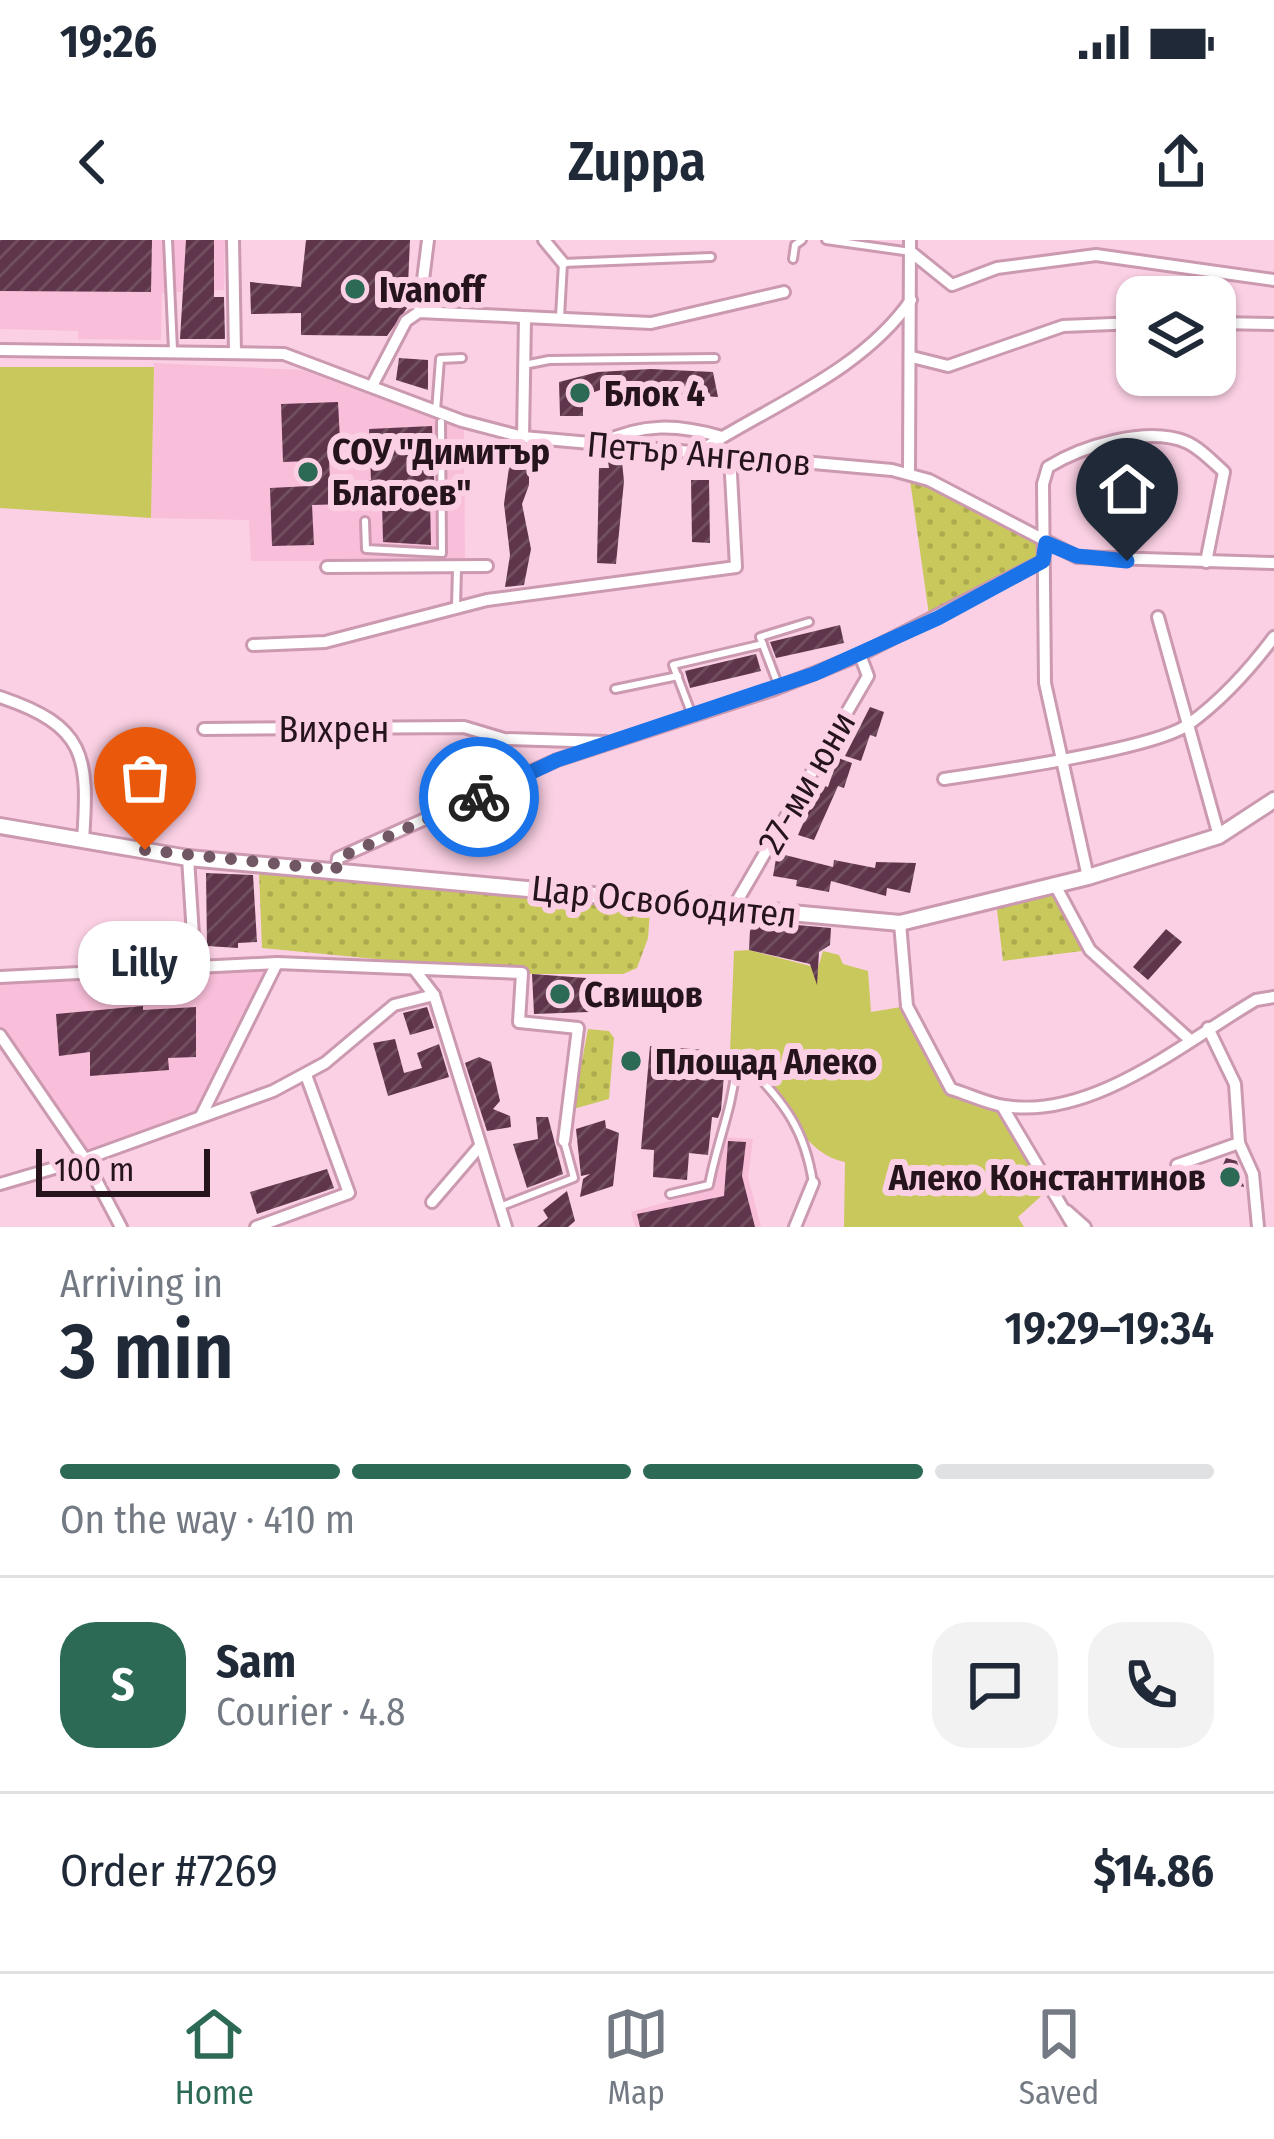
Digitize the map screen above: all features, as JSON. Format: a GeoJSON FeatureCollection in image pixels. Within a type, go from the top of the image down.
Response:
{"type":"FeatureCollection","features":[{"type":"Feature","properties":{"kind":"street"},"geometry":{"type":"LineString","coordinates":[[233,240],[235,352]]}},
{"type":"Feature","properties":{"kind":"street"},"geometry":{"type":"LineString","coordinates":[[419,312],[428,240]]}},
{"type":"Feature","properties":{"kind":"street"},"geometry":{"type":"LineString","coordinates":[[544,240],[563,263]]}},
{"type":"Feature","properties":{"kind":"street"},"geometry":{"type":"LineString","coordinates":[[910,246],[952,285],[997,268],[1108,255],[1274,280]]}},
{"type":"Feature","properties":{"kind":"street"},"geometry":{"type":"LineString","coordinates":[[910,246],[909,473],[1046,543],[1103,560],[1274,563]]}},
{"type":"Feature","properties":{"kind":"street"},"geometry":{"type":"LineString","coordinates":[[373,384],[406,321],[419,312],[651,323],[784,292]]}},
{"type":"Feature","properties":{"kind":"street"},"geometry":{"type":"LineString","coordinates":[[697,453],[816,384],[892,326],[911,300]]}},
{"type":"Feature","properties":{"kind":"street"},"geometry":{"type":"LineString","coordinates":[[523,437],[524,318]]}},
{"type":"Feature","properties":{"kind":"street"},"geometry":{"type":"LineString","coordinates":[[1236,323],[1274,324]]}},
{"type":"Feature","properties":{"kind":"street"},"geometry":{"type":"LineString","coordinates":[[912,357],[948,366],[1063,326],[1116,324]]}},
{"type":"Feature","properties":{"kind":"street","name":"Петър Ангелов"},"geometry":{"type":"LineString","coordinates":[[0,350],[235,352],[305,358],[438,416],[523,437],[909,473]]}},
{"type":"Feature","properties":{"kind":"street"},"geometry":{"type":"LineString","coordinates":[[598,445],[631,427],[694,428],[722,437]]}},
{"type":"Feature","properties":{"kind":"street"},"geometry":{"type":"LineString","coordinates":[[1088,877],[1045,682],[1043,561],[1048,467],[1071,453],[1159,435],[1190,443],[1224,472],[1206,562]]}},
{"type":"Feature","properties":{"kind":"street"},"geometry":{"type":"LineString","coordinates":[[253,645],[348,638],[456,606],[736,567],[730,456]]}},
{"type":"Feature","properties":{"kind":"street"},"geometry":{"type":"LineString","coordinates":[[336,870],[338,858],[606,742],[779,687],[860,655],[1043,561]]}},
{"type":"Feature","properties":{"kind":"street"},"geometry":{"type":"LineString","coordinates":[[326,567],[487,566]]}},
{"type":"Feature","properties":{"kind":"street"},"geometry":{"type":"LineString","coordinates":[[1158,617],[1219,836]]}},
{"type":"Feature","properties":{"kind":"street"},"geometry":{"type":"LineString","coordinates":[[944,778],[1062,759],[1186,727],[1249,670],[1274,637]]}},
{"type":"Feature","properties":{"kind":"street","name":"27-ми юни"},"geometry":{"type":"LineString","coordinates":[[733,908],[868,676],[860,655]]}},
{"type":"Feature","properties":{"kind":"street"},"geometry":{"type":"LineString","coordinates":[[0,698],[44,715],[73,736],[85,760],[83,840]]}},
{"type":"Feature","properties":{"kind":"street","name":"Вихрен"},"geometry":{"type":"LineString","coordinates":[[204,729],[464,727],[504,739],[606,742]]}},
{"type":"Feature","properties":{"kind":"street"},"geometry":{"type":"LineString","coordinates":[[1274,800],[1219,836],[1088,877],[900,923],[912,1022],[950,1089],[1002,1106],[1036,1107],[1102,1090],[1256,1000],[1274,997]]}},
{"type":"Feature","properties":{"kind":"street","name":"Цар Освободител"},"geometry":{"type":"LineString","coordinates":[[0,826],[188,858],[900,923]]}},
{"type":"Feature","properties":{"kind":"street"},"geometry":{"type":"LineString","coordinates":[[188,858],[195,966]]}},
{"type":"Feature","properties":{"kind":"street"},"geometry":{"type":"LineString","coordinates":[[1055,885],[1090,950],[1189,1039]]}},
{"type":"Feature","properties":{"kind":"street"},"geometry":{"type":"LineString","coordinates":[[201,1116],[277,963]]}},
{"type":"Feature","properties":{"kind":"street"},"geometry":{"type":"LineString","coordinates":[[0,976],[277,963],[523,974],[519,1022],[578,1028],[563,1141]]}},
{"type":"Feature","properties":{"kind":"street"},"geometry":{"type":"LineString","coordinates":[[411,967],[427,979],[434,995],[506,1227]]}},
{"type":"Feature","properties":{"kind":"street"},"geometry":{"type":"LineString","coordinates":[[0,1184],[85,1160],[306,1075],[394,1005],[434,995]]}},
{"type":"Feature","properties":{"kind":"street"},"geometry":{"type":"LineString","coordinates":[[1208,1028],[1235,1084],[1239,1143],[1252,1174],[1258,1227]]}},
{"type":"Feature","properties":{"kind":"street"},"geometry":{"type":"LineString","coordinates":[[0,1035],[85,1160],[122,1227]]}},
{"type":"Feature","properties":{"kind":"street"},"geometry":{"type":"LineString","coordinates":[[256,1227],[349,1193],[306,1075]]}},
{"type":"Feature","properties":{"kind":"street"},"geometry":{"type":"LineString","coordinates":[[1002,1106],[1074,1227]]}},
{"type":"Feature","properties":{"kind":"street"},"geometry":{"type":"LineString","coordinates":[[1177,1165],[1239,1143]]}},
{"type":"Feature","properties":{"kind":"street"},"geometry":{"type":"LineString","coordinates":[[432,1202],[480,1146]]}},
{"type":"Feature","properties":{"kind":"street"},"geometry":{"type":"LineString","coordinates":[[795,1227],[813,1183]]}},
{"type":"Feature","properties":{"kind":"street"},"geometry":{"type":"LineString","coordinates":[[1064,1210],[1073,1212],[1084,1227]]}},
{"type":"Feature","properties":{"kind":"lane"},"geometry":{"type":"LineString","coordinates":[[168,240],[173,353]]}},
{"type":"Feature","properties":{"kind":"lane"},"geometry":{"type":"LineString","coordinates":[[793,260],[795,244],[802,240]]}},
{"type":"Feature","properties":{"kind":"lane"},"geometry":{"type":"LineString","coordinates":[[826,240],[910,246]]}},
{"type":"Feature","properties":{"kind":"lane"},"geometry":{"type":"LineString","coordinates":[[560,320],[563,263],[711,257]]}},
{"type":"Feature","properties":{"kind":"lane"},"geometry":{"type":"LineString","coordinates":[[365,521],[366,549],[442,553],[440,359],[462,358]]}},
{"type":"Feature","properties":{"kind":"lane"},"geometry":{"type":"LineString","coordinates":[[524,365],[548,364],[549,360],[715,358]]}},
{"type":"Feature","properties":{"kind":"lane"},"geometry":{"type":"LineString","coordinates":[[456,606],[457,568]]}},
{"type":"Feature","properties":{"kind":"lane"},"geometry":{"type":"LineString","coordinates":[[779,687],[760,637],[808,622]]}},
{"type":"Feature","properties":{"kind":"lane"},"geometry":{"type":"LineString","coordinates":[[692,715],[674,665],[763,644]]}},
{"type":"Feature","properties":{"kind":"lane"},"geometry":{"type":"LineString","coordinates":[[615,689],[677,676]]}},
{"type":"Feature","properties":{"kind":"lane"},"geometry":{"type":"LineString","coordinates":[[670,1194],[710,1184],[720,1128],[731,1117],[736,1067],[744,1060],[786,1105],[807,1143],[813,1183]]}},
{"type":"Feature","properties":{"kind":"lane"},"geometry":{"type":"LineString","coordinates":[[500,1207],[574,1178],[563,1141]]}},
{"type":"Feature","properties":{"kind":"shaded area"},"geometry":{"type":"Polygon","coordinates":[[[0,240],[225,240],[224,290],[162,293],[161,340],[78,339],[78,331],[0,329],[0,240]]]}},
{"type":"Feature","properties":{"kind":"shaded area","name":"СОУ \"Димитър Благоев\""},"geometry":{"type":"Polygon","coordinates":[[[154,363],[302,370],[464,430],[465,561],[251,561],[249,520],[151,518],[154,363]]]}},
{"type":"Feature","properties":{"kind":"shaded area"},"geometry":{"type":"Polygon","coordinates":[[[0,367],[154,367],[151,518],[0,508],[0,367]]]}},
{"type":"Feature","properties":{"kind":"shaded area"},"geometry":{"type":"Polygon","coordinates":[[[909,473],[1046,543],[1043,561],[930,622],[909,473]]]}},
{"type":"Feature","properties":{"kind":"shaded area"},"geometry":{"type":"Polygon","coordinates":[[[259,871],[651,898],[648,938],[637,968],[623,974],[531,974],[262,948],[259,871]]]}},
{"type":"Feature","properties":{"kind":"shaded area"},"geometry":{"type":"Polygon","coordinates":[[[1055,885],[1090,950],[1003,961],[996,901],[1055,885]]]}},
{"type":"Feature","properties":{"kind":"shaded area"},"geometry":{"type":"Polygon","coordinates":[[[749,950],[818,968],[823,951],[839,955],[843,964],[868,971],[871,1012],[907,1006],[951,1089],[1002,1106],[1049,1189],[1018,1217],[1024,1227],[844,1227],[845,1162],[813,1145],[762,1080],[730,1052],[734,951],[749,950]]]}},
{"type":"Feature","properties":{"kind":"shaded area"},"geometry":{"type":"Polygon","coordinates":[[[277,963],[201,1116],[85,1159],[0,1035],[0,977],[277,963]]]}},
{"type":"Feature","properties":{"kind":"shaded area"},"geometry":{"type":"Polygon","coordinates":[[[588,1029],[609,1031],[614,1038],[609,1099],[573,1109],[588,1029]]]}},
{"type":"Feature","properties":{"kind":"shaded area"},"geometry":{"type":"Polygon","coordinates":[[[722,1137],[753,1139],[748,1177],[761,1227],[635,1227],[631,1212],[715,1188],[722,1137]]]}},
{"type":"Feature","properties":{"kind":"building"},"geometry":{"type":"Polygon","coordinates":[[[0,240],[152,240],[151,292],[0,291],[0,240]]]}},
{"type":"Feature","properties":{"kind":"building"},"geometry":{"type":"Polygon","coordinates":[[[186,240],[214,240],[214,297],[224,297],[225,339],[180,339],[186,240]]]}},
{"type":"Feature","properties":{"kind":"building","name":"Ivanoff"},"geometry":{"type":"Polygon","coordinates":[[[306,240],[410,240],[407,308],[387,336],[301,335],[301,313],[251,314],[250,282],[301,287],[306,240]]]}},
{"type":"Feature","properties":{"kind":"building"},"geometry":{"type":"Polygon","coordinates":[[[399,358],[428,360],[428,390],[396,380],[399,358]]]}},
{"type":"Feature","properties":{"kind":"building","name":"Блок 4"},"geometry":{"type":"Polygon","coordinates":[[[598,372],[713,372],[718,397],[600,390],[583,396],[583,416],[560,416],[559,382],[598,372]]]}},
{"type":"Feature","properties":{"kind":"building"},"geometry":{"type":"Polygon","coordinates":[[[338,402],[341,459],[329,459],[330,481],[371,480],[369,429],[432,426],[434,481],[408,482],[409,502],[430,501],[431,545],[383,542],[382,503],[312,505],[314,545],[272,546],[270,488],[309,486],[308,461],[283,462],[281,404],[338,402]]]}},
{"type":"Feature","properties":{"kind":"building"},"geometry":{"type":"Polygon","coordinates":[[[510,460],[529,460],[529,485],[522,504],[531,549],[524,585],[505,587],[510,555],[504,504],[510,460]]]}},
{"type":"Feature","properties":{"kind":"building"},"geometry":{"type":"Polygon","coordinates":[[[608,461],[622,462],[624,481],[616,564],[597,563],[599,468],[609,468],[608,461]]]}},
{"type":"Feature","properties":{"kind":"building"},"geometry":{"type":"Polygon","coordinates":[[[691,480],[709,480],[710,543],[692,542],[691,480]]]}},
{"type":"Feature","properties":{"kind":"building"},"geometry":{"type":"Polygon","coordinates":[[[840,625],[844,643],[776,658],[770,642],[840,625]]]}},
{"type":"Feature","properties":{"kind":"building"},"geometry":{"type":"Polygon","coordinates":[[[756,654],[761,671],[690,688],[685,671],[756,654]]]}},
{"type":"Feature","properties":{"kind":"building"},"geometry":{"type":"Polygon","coordinates":[[[870,707],[884,712],[876,737],[870,735],[861,761],[845,756],[870,707]]]}},
{"type":"Feature","properties":{"kind":"building"},"geometry":{"type":"Polygon","coordinates":[[[838,758],[852,763],[844,788],[838,786],[814,840],[798,835],[820,785],[828,787],[838,758]]]}},
{"type":"Feature","properties":{"kind":"building"},"geometry":{"type":"Polygon","coordinates":[[[777,853],[833,867],[834,860],[875,868],[876,862],[916,863],[910,893],[887,888],[886,896],[831,881],[829,892],[773,876],[777,853]]]}},
{"type":"Feature","properties":{"kind":"building"},"geometry":{"type":"Polygon","coordinates":[[[206,873],[253,875],[257,942],[238,943],[238,948],[207,946],[206,873]]]}},
{"type":"Feature","properties":{"kind":"building"},"geometry":{"type":"Polygon","coordinates":[[[763,922],[831,928],[830,945],[819,952],[817,985],[810,964],[749,950],[750,930],[763,922]]]}},
{"type":"Feature","properties":{"kind":"building"},"geometry":{"type":"Polygon","coordinates":[[[1166,929],[1182,942],[1148,980],[1133,967],[1166,929]]]}},
{"type":"Feature","properties":{"kind":"building"},"geometry":{"type":"Polygon","coordinates":[[[532,974],[586,978],[586,985],[594,986],[589,1012],[534,1014],[532,974]]]}},
{"type":"Feature","properties":{"kind":"building"},"geometry":{"type":"Polygon","coordinates":[[[143,1006],[143,1010],[196,1007],[196,1057],[168,1058],[169,1070],[90,1076],[90,1052],[59,1056],[56,1014],[143,1006]]]}},
{"type":"Feature","properties":{"kind":"building"},"geometry":{"type":"Polygon","coordinates":[[[427,1007],[434,1028],[410,1035],[403,1013],[427,1007]]]}},
{"type":"Feature","properties":{"kind":"building"},"geometry":{"type":"Polygon","coordinates":[[[395,1039],[404,1073],[422,1068],[417,1053],[439,1044],[449,1077],[388,1096],[373,1043],[395,1039]]]}},
{"type":"Feature","properties":{"kind":"building"},"geometry":{"type":"Polygon","coordinates":[[[650,1046],[718,1051],[716,1074],[724,1075],[721,1110],[718,1118],[712,1117],[708,1155],[689,1153],[687,1180],[653,1177],[654,1150],[641,1149],[650,1046]]]}},
{"type":"Feature","properties":{"kind":"building"},"geometry":{"type":"Polygon","coordinates":[[[479,1057],[491,1062],[500,1101],[493,1109],[510,1116],[511,1127],[487,1131],[465,1063],[479,1057]]]}},
{"type":"Feature","properties":{"kind":"building"},"geometry":{"type":"Polygon","coordinates":[[[536,1117],[548,1117],[563,1174],[527,1188],[513,1144],[538,1139],[536,1117]]]}},
{"type":"Feature","properties":{"kind":"building"},"geometry":{"type":"Polygon","coordinates":[[[605,1120],[606,1128],[619,1133],[613,1186],[580,1197],[583,1179],[590,1174],[581,1176],[576,1129],[605,1120]]]}},
{"type":"Feature","properties":{"kind":"building"},"geometry":{"type":"Polygon","coordinates":[[[728,1141],[746,1142],[742,1176],[755,1227],[640,1227],[637,1214],[724,1196],[728,1141]]]}},
{"type":"Feature","properties":{"kind":"building"},"geometry":{"type":"Polygon","coordinates":[[[1226,1158],[1237,1161],[1244,1187],[1216,1180],[1226,1158]]]}},
{"type":"Feature","properties":{"kind":"building"},"geometry":{"type":"Polygon","coordinates":[[[327,1169],[334,1188],[257,1214],[250,1192],[327,1169]]]}},
{"type":"Feature","properties":{"kind":"building"},"geometry":{"type":"Polygon","coordinates":[[[567,1191],[575,1221],[568,1227],[537,1227],[548,1218],[543,1210],[567,1191]]]}},
{"type":"Feature","properties":{"kind":"way so far"},"geometry":{"type":"LineString","coordinates":[[145,850],[336,870],[338,858],[479,797]]}},
{"type":"Feature","properties":{"kind":"place","name":"Ivanoff"},"geometry":{"type":"Point","coordinates":[355,289]}},
{"type":"Feature","properties":{"kind":"place","name":"Блок 4"},"geometry":{"type":"Point","coordinates":[580,393]}},
{"type":"Feature","properties":{"kind":"place","name":"СОУ \"Димитър Благоев\""},"geometry":{"type":"Point","coordinates":[308,472]}},
{"type":"Feature","properties":{"kind":"place","name":"Lilly"},"geometry":{"type":"Point","coordinates":[145,850]}},
{"type":"Feature","properties":{"kind":"place","name":"Свищов"},"geometry":{"type":"Point","coordinates":[560,994]}},
{"type":"Feature","properties":{"kind":"place","name":"Площад Алеко"},"geometry":{"type":"Point","coordinates":[631,1061]}},
{"type":"Feature","properties":{"kind":"place","name":"Алеко Константинов"},"geometry":{"type":"Point","coordinates":[1230,1177]}},
{"type":"Feature","properties":{"kind":"route"},"geometry":{"type":"LineString","coordinates":[[479,797],[557,760],[772,690],[865,652],[1043,561],[1046,543],[1077,556],[1127,561]]}}]}
